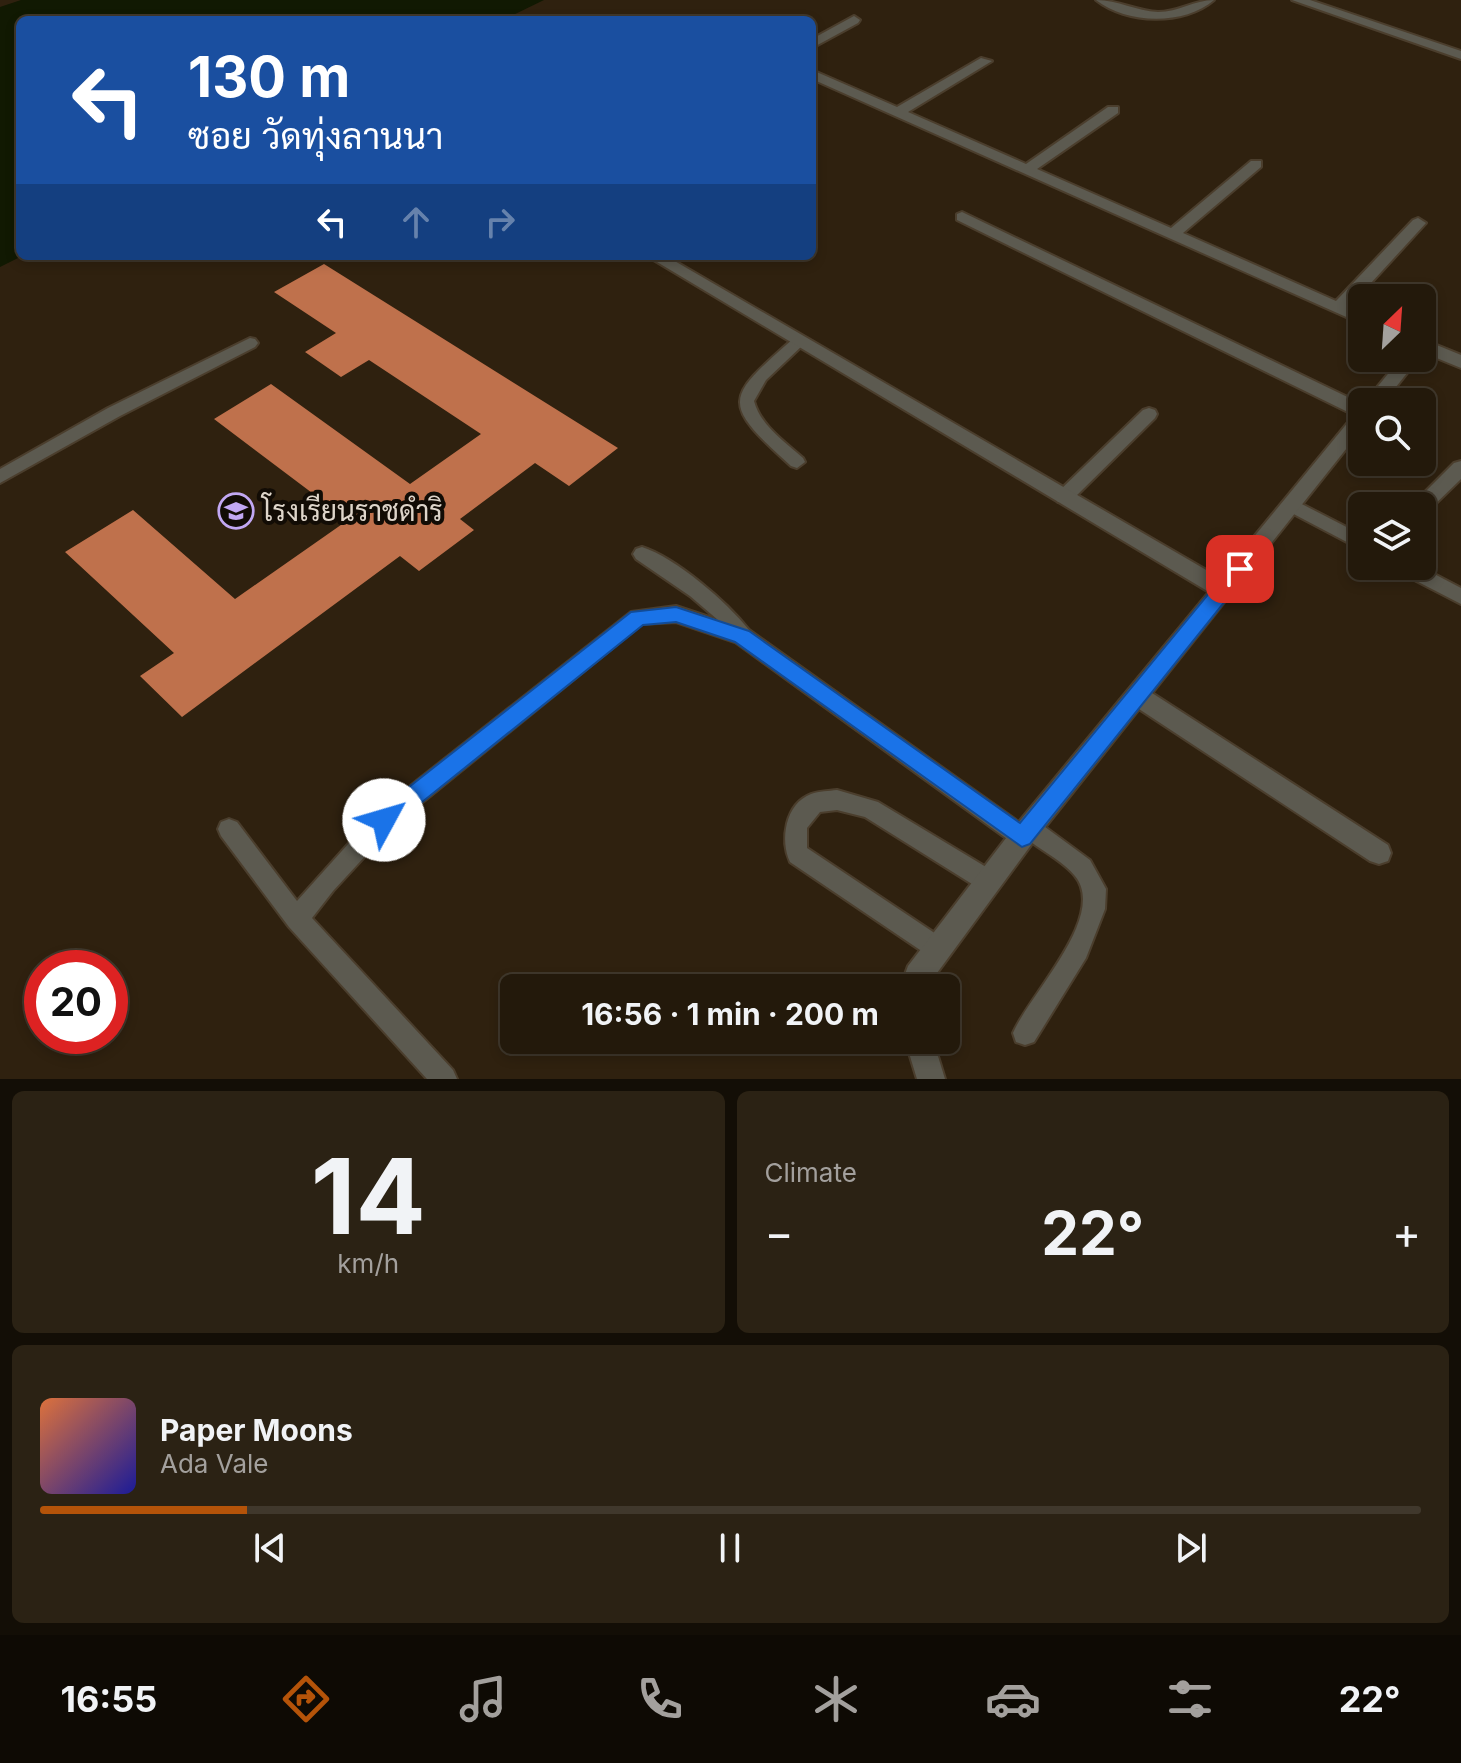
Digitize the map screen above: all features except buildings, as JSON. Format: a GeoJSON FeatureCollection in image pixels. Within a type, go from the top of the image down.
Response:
{"type":"FeatureCollection","features":[{"type":"Feature","properties":{"kind":"street"},"geometry":{"type":"LineString","coordinates":[[1102,0],[1146,15],[1164,17],[1177,15],[1208,0]]}},
{"type":"Feature","properties":{"kind":"street"},"geometry":{"type":"LineString","coordinates":[[1298,0],[1461,55]]}},
{"type":"Feature","properties":{"kind":"street"},"geometry":{"type":"LineString","coordinates":[[816,42],[854,20]]}},
{"type":"Feature","properties":{"kind":"street"},"geometry":{"type":"LineString","coordinates":[[898,112],[986,61]]}},
{"type":"Feature","properties":{"kind":"street"},"geometry":{"type":"LineString","coordinates":[[816,76],[1348,313]]}},
{"type":"Feature","properties":{"kind":"street"},"geometry":{"type":"LineString","coordinates":[[1026,170],[1113,110]]}},
{"type":"Feature","properties":{"kind":"street"},"geometry":{"type":"LineString","coordinates":[[1172,235],[1256,164]]}},
{"type":"Feature","properties":{"kind":"street"},"geometry":{"type":"LineString","coordinates":[[962,217],[1348,404]]}},
{"type":"Feature","properties":{"kind":"street"},"geometry":{"type":"LineString","coordinates":[[1338,309],[1418,223]]}},
{"type":"Feature","properties":{"kind":"street"},"geometry":{"type":"LineString","coordinates":[[663,260],[1223,590]]}},
{"type":"Feature","properties":{"kind":"street"},"geometry":{"type":"LineString","coordinates":[[1436,351],[1461,362]]}},
{"type":"Feature","properties":{"kind":"street"},"geometry":{"type":"LineString","coordinates":[[1385,388],[1399,372]]}},
{"type":"Feature","properties":{"kind":"street"},"geometry":{"type":"LineString","coordinates":[[918,974],[1026,833],[1348,435]]}},
{"type":"Feature","properties":{"kind":"street"},"geometry":{"type":"LineString","coordinates":[[1436,492],[1461,468]]}},
{"type":"Feature","properties":{"kind":"street"},"geometry":{"type":"LineString","coordinates":[[1138,696],[1379,853]]}},
{"type":"Feature","properties":{"kind":"street"},"geometry":{"type":"LineString","coordinates":[[923,1054],[931,1079]]}},
{"type":"Feature","properties":{"kind":"lane"},"geometry":{"type":"LineString","coordinates":[[797,462],[755,425],[746,410],[745,400],[749,387],[799,341]]}},
{"type":"Feature","properties":{"kind":"lane"},"geometry":{"type":"LineString","coordinates":[[0,477],[114,412],[250,343]]}},
{"type":"Feature","properties":{"kind":"lane"},"geometry":{"type":"LineString","coordinates":[[1064,497],[1149,414]]}},
{"type":"Feature","properties":{"kind":"lane"},"geometry":{"type":"LineString","coordinates":[[1292,505],[1348,535]]}},
{"type":"Feature","properties":{"kind":"lane"},"geometry":{"type":"LineString","coordinates":[[642,554],[706,598],[730,618],[742,636]]}},
{"type":"Feature","properties":{"kind":"lane"},"geometry":{"type":"LineString","coordinates":[[1429,580],[1461,597]]}},
{"type":"Feature","properties":{"kind":"lane"},"geometry":{"type":"LineString","coordinates":[[297,919],[325,883],[384,820],[638,617],[676,614],[742,636],[1026,833],[1082,867],[1095,889],[1094,909],[1078,950],[1025,1033]]}},
{"type":"Feature","properties":{"kind":"lane"},"geometry":{"type":"LineString","coordinates":[[937,948],[798,855],[792,839],[798,821],[814,803],[837,800],[870,809],[988,881]]}},
{"type":"Feature","properties":{"kind":"lane"},"geometry":{"type":"LineString","coordinates":[[229,829],[297,919],[444,1079]]}},
{"type":"Feature","properties":{"kind":"shaded area"},"geometry":{"type":"Polygon","coordinates":[[[21,0],[544,0],[511,16],[16,16],[16,259],[0,267],[0,7],[21,0]]]}},
{"type":"Feature","properties":{"kind":"place","name":"โรงเรียนราชดำริ"},"geometry":{"type":"Point","coordinates":[236,511]}},
{"type":"Feature","properties":{"kind":"route"},"geometry":{"type":"LineString","coordinates":[[384,820],[638,617],[676,614],[742,636],[1022,837],[1240,569]]}}]}
